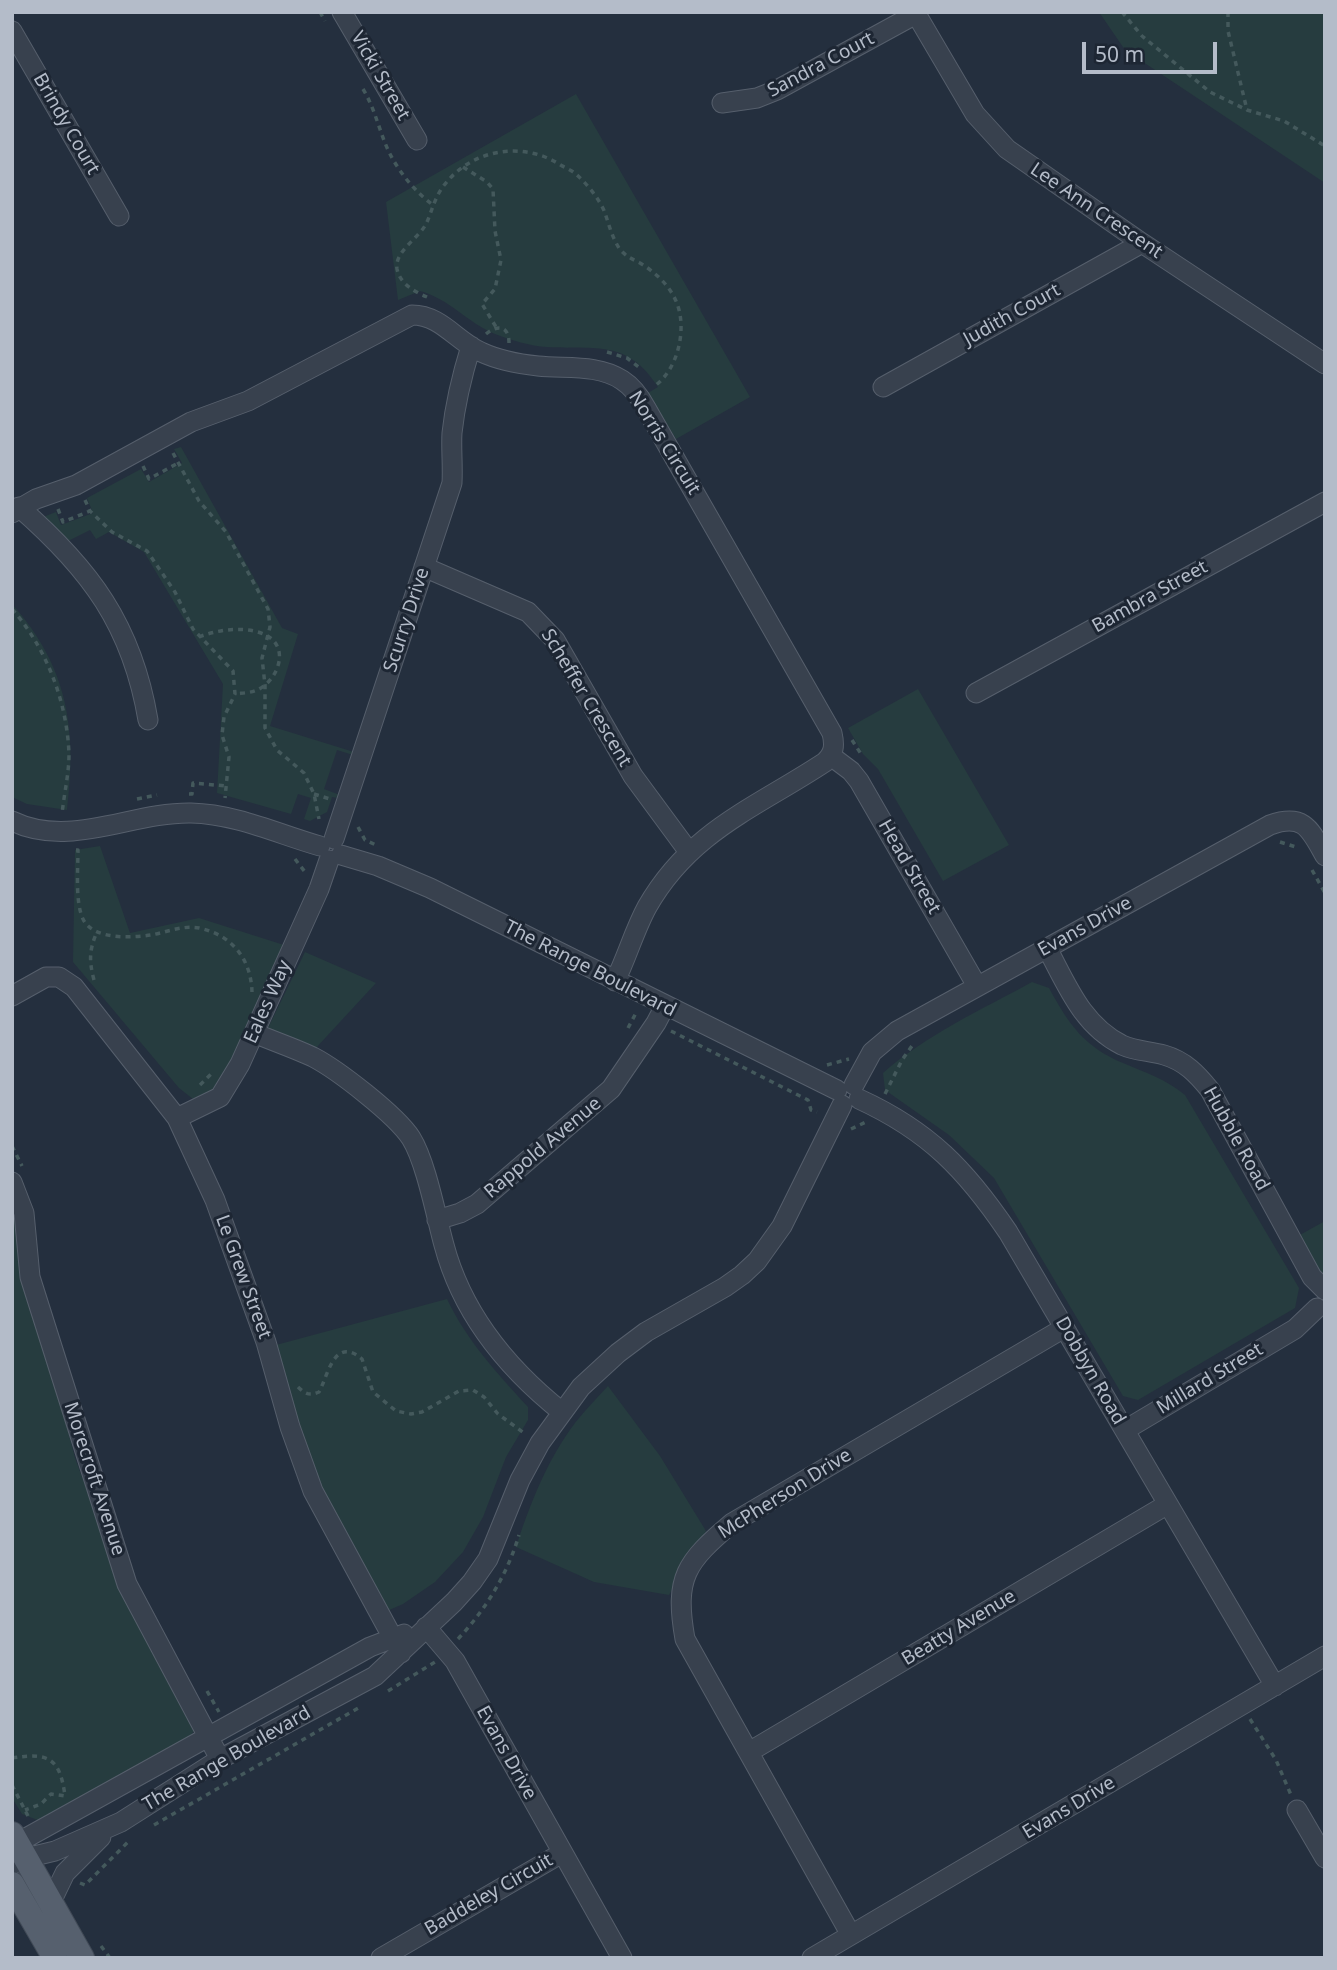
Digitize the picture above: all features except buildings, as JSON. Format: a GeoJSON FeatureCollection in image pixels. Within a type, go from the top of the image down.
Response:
{"type":"FeatureCollection","features":[{"type":"Feature","properties":{"kind":"main road"},"geometry":{"type":"LineString","coordinates":[[16,1849],[51,1902],[82,1958]]}},
{"type":"Feature","properties":{"kind":"main road"},"geometry":{"type":"LineString","coordinates":[[15,1892],[55,1958]]}},
{"type":"Feature","properties":{"kind":"street","name":"Vicki Street"},"geometry":{"type":"LineString","coordinates":[[342,12],[417,140]]}},
{"type":"Feature","properties":{"kind":"street","name":"Sandra Court"},"geometry":{"type":"LineString","coordinates":[[722,103],[757,98],[777,90],[916,13]]}},
{"type":"Feature","properties":{"kind":"street","name":"Lee Ann Crescent"},"geometry":{"type":"LineString","coordinates":[[916,13],[975,114],[990,133],[1031,167],[1325,364]]}},
{"type":"Feature","properties":{"kind":"street","name":"Brindy Court"},"geometry":{"type":"LineString","coordinates":[[12,31],[119,216]]}},
{"type":"Feature","properties":{"kind":"street","name":"Judith Court"},"geometry":{"type":"LineString","coordinates":[[883,387],[1142,243]]}},
{"type":"Feature","properties":{"kind":"street","name":"Norris Circuit"},"geometry":{"type":"LineString","coordinates":[[16,510],[75,485],[191,422],[247,401],[412,315],[424,315],[479,340],[519,363],[591,369],[650,391],[832,733],[835,743],[831,756]]}},
{"type":"Feature","properties":{"kind":"street","name":"Scurry Drive"},"geometry":{"type":"LineString","coordinates":[[331,850],[339,805],[452,483],[452,434],[459,398],[479,340]]}},
{"type":"Feature","properties":{"kind":"street","name":"Bambra Street"},"geometry":{"type":"LineString","coordinates":[[976,693],[1325,502]]}},
{"type":"Feature","properties":{"kind":"street"},"geometry":{"type":"LineString","coordinates":[[16,510],[74,559],[111,610],[136,665],[148,720]]}},
{"type":"Feature","properties":{"kind":"street","name":"Scheffer Crescent"},"geometry":{"type":"LineString","coordinates":[[422,574],[510,603],[528,612],[542,625],[555,640],[633,776],[657,808],[694,848]]}},
{"type":"Feature","properties":{"kind":"street"},"geometry":{"type":"LineString","coordinates":[[610,979],[630,951],[637,927],[648,905],[667,877],[694,848],[724,823],[819,766],[831,756]]}},
{"type":"Feature","properties":{"kind":"street","name":"Head Street"},"geometry":{"type":"LineString","coordinates":[[831,756],[851,771],[859,781],[976,986]]}},
{"type":"Feature","properties":{"kind":"street","name":"The Range Boulevard"},"geometry":{"type":"LineString","coordinates":[[12,821],[38,829],[63,832],[81,831],[157,815],[215,814],[331,850],[430,888],[610,979],[654,1011],[847,1105],[782,1226],[757,1261],[743,1275],[646,1332],[581,1387],[540,1443],[520,1480],[488,1559],[454,1602],[426,1626],[397,1645],[375,1676],[220,1759],[121,1822],[55,1851],[16,1849]]}},
{"type":"Feature","properties":{"kind":"street","name":"Evans Drive"},"geometry":{"type":"LineString","coordinates":[[847,1105],[872,1052],[897,1031],[1270,825],[1283,820],[1294,820],[1303,824],[1309,830],[1318,862]]}},
{"type":"Feature","properties":{"kind":"street","name":"Eales Way"},"geometry":{"type":"LineString","coordinates":[[183,1115],[219,1097],[240,1064],[319,889],[331,850]]}},
{"type":"Feature","properties":{"kind":"street","name":"Hubble Road"},"geometry":{"type":"LineString","coordinates":[[1047,948],[1079,1007],[1088,1020],[1105,1035],[1124,1046],[1163,1055],[1183,1063],[1196,1073],[1210,1090],[1321,1303]]}},
{"type":"Feature","properties":{"kind":"street","name":"Le Grew Street"},"geometry":{"type":"LineString","coordinates":[[12,996],[47,977],[59,977],[74,987],[183,1115],[267,1342],[290,1426],[313,1491],[397,1645]]}},
{"type":"Feature","properties":{"kind":"street","name":"Rappold Avenue"},"geometry":{"type":"LineString","coordinates":[[438,1220],[477,1204],[611,1089],[632,1056],[654,1011]]}},
{"type":"Feature","properties":{"kind":"street"},"geometry":{"type":"LineString","coordinates":[[254,1033],[321,1062],[391,1115],[411,1139],[418,1151],[451,1267],[476,1319],[528,1383],[562,1412]]}},
{"type":"Feature","properties":{"kind":"street","name":"Dobbyn Road"},"geometry":{"type":"LineString","coordinates":[[847,1105],[878,1108],[930,1140],[960,1168],[986,1200],[1009,1232],[1275,1686]]}},
{"type":"Feature","properties":{"kind":"street","name":"Morecroft Avenue"},"geometry":{"type":"LineString","coordinates":[[18,1176],[30,1277],[127,1584],[220,1759]]}},
{"type":"Feature","properties":{"kind":"street","name":"Millard Street"},"geometry":{"type":"LineString","coordinates":[[1125,1430],[1295,1329],[1321,1303]]}},
{"type":"Feature","properties":{"kind":"street","name":"McPherson Drive"},"geometry":{"type":"LineString","coordinates":[[851,1935],[685,1639],[680,1612],[682,1584],[698,1552],[732,1523],[1064,1328]]}},
{"type":"Feature","properties":{"kind":"street","name":"Beatty Avenue"},"geometry":{"type":"LineString","coordinates":[[749,1752],[1168,1504]]}},
{"type":"Feature","properties":{"kind":"street","name":"Evans Drive"},"geometry":{"type":"LineString","coordinates":[[426,1626],[447,1651],[622,1958]]}},
{"type":"Feature","properties":{"kind":"street","name":"The Range Boulevard"},"geometry":{"type":"LineString","coordinates":[[16,1849],[370,1647],[397,1645]]}},
{"type":"Feature","properties":{"kind":"street","name":"Evans Drive"},"geometry":{"type":"LineString","coordinates":[[812,1958],[1325,1656]]}},
{"type":"Feature","properties":{"kind":"street"},"geometry":{"type":"LineString","coordinates":[[1297,1810],[1325,1858]]}},
{"type":"Feature","properties":{"kind":"street"},"geometry":{"type":"LineString","coordinates":[[51,1902],[74,1862],[121,1822]]}},
{"type":"Feature","properties":{"kind":"street","name":"Baddeley Circuit"},"geometry":{"type":"LineString","coordinates":[[381,1958],[562,1853]]}},
{"type":"Feature","properties":{"kind":"path"},"geometry":{"type":"LineString","coordinates":[[320,12],[326,24]]}},
{"type":"Feature","properties":{"kind":"path"},"geometry":{"type":"LineString","coordinates":[[1122,12],[1142,36],[1210,92],[1247,110],[1284,121],[1325,146]]}},
{"type":"Feature","properties":{"kind":"path"},"geometry":{"type":"LineString","coordinates":[[1228,12],[1228,31],[1247,110]]}},
{"type":"Feature","properties":{"kind":"path"},"geometry":{"type":"LineString","coordinates":[[359,81],[372,104],[388,150],[422,197],[433,205]]}},
{"type":"Feature","properties":{"kind":"path"},"geometry":{"type":"LineString","coordinates":[[429,298],[407,286],[396,268],[404,250],[421,233],[442,188],[463,167],[486,154],[524,150],[547,156],[580,177],[604,212],[619,248],[659,277],[678,306],[681,317],[679,343],[665,378],[650,391]]}},
{"type":"Feature","properties":{"kind":"path"},"geometry":{"type":"LineString","coordinates":[[463,167],[487,182],[492,189],[495,231],[501,260],[495,289],[482,304],[496,327],[506,329],[509,343],[501,340]]}},
{"type":"Feature","properties":{"kind":"path"},"geometry":{"type":"LineString","coordinates":[[479,340],[496,327]]}},
{"type":"Feature","properties":{"kind":"path"},"geometry":{"type":"LineString","coordinates":[[479,340],[494,337]]}},
{"type":"Feature","properties":{"kind":"path"},"geometry":{"type":"LineString","coordinates":[[600,351],[627,358],[647,376]]}},
{"type":"Feature","properties":{"kind":"path"},"geometry":{"type":"LineString","coordinates":[[142,465],[149,479],[178,463]]}},
{"type":"Feature","properties":{"kind":"path"},"geometry":{"type":"LineString","coordinates":[[84,497],[90,511],[109,529],[147,551],[175,592],[199,637],[233,671],[235,694],[225,717],[222,735],[229,757],[225,798],[216,796]]}},
{"type":"Feature","properties":{"kind":"path"},"geometry":{"type":"LineString","coordinates":[[12,610],[37,641],[61,704],[69,757],[62,812],[63,851],[78,849],[80,910],[89,928],[97,932],[132,937],[198,928],[222,937],[240,951],[251,977],[252,997]]}},
{"type":"Feature","properties":{"kind":"path"},"geometry":{"type":"LineString","coordinates":[[199,637],[219,631],[244,630],[268,636],[276,646],[280,655],[279,664],[269,681],[258,690],[235,694]]}},
{"type":"Feature","properties":{"kind":"path"},"geometry":{"type":"LineString","coordinates":[[180,794],[192,794],[193,783],[226,786]]}},
{"type":"Feature","properties":{"kind":"path"},"geometry":{"type":"LineString","coordinates":[[314,794],[334,800],[339,805],[360,807],[355,822],[365,840],[377,845]]}},
{"type":"Feature","properties":{"kind":"path"},"geometry":{"type":"LineString","coordinates":[[136,799],[159,795]]}},
{"type":"Feature","properties":{"kind":"path"},"geometry":{"type":"LineString","coordinates":[[51,811],[72,811]]}},
{"type":"Feature","properties":{"kind":"path"},"geometry":{"type":"LineString","coordinates":[[310,823],[329,813]]}},
{"type":"Feature","properties":{"kind":"path"},"geometry":{"type":"LineString","coordinates":[[1280,842],[1301,849]]}},
{"type":"Feature","properties":{"kind":"path"},"geometry":{"type":"LineString","coordinates":[[289,856],[298,860],[308,878],[306,885],[319,889]]}},
{"type":"Feature","properties":{"kind":"path"},"geometry":{"type":"LineString","coordinates":[[1318,862],[1325,893]]}},
{"type":"Feature","properties":{"kind":"path"},"geometry":{"type":"LineString","coordinates":[[85,1002],[100,988],[94,980],[89,962],[90,948],[97,932]]}},
{"type":"Feature","properties":{"kind":"path"},"geometry":{"type":"LineString","coordinates":[[625,1035],[636,1013],[654,1011],[808,1100],[811,1110],[847,1105],[872,1120],[908,1049],[922,1038]]}},
{"type":"Feature","properties":{"kind":"path"},"geometry":{"type":"LineString","coordinates":[[817,1060],[827,1065],[847,1058],[891,1080]]}},
{"type":"Feature","properties":{"kind":"path"},"geometry":{"type":"LineString","coordinates":[[183,1115],[193,1093],[215,1070]]}},
{"type":"Feature","properties":{"kind":"path"},"geometry":{"type":"LineString","coordinates":[[846,1140],[847,1105]]}},
{"type":"Feature","properties":{"kind":"path"},"geometry":{"type":"LineString","coordinates":[[12,1146],[18,1176]]}},
{"type":"Feature","properties":{"kind":"path"},"geometry":{"type":"LineString","coordinates":[[295,1381],[297,1387],[307,1394],[319,1392],[333,1359],[351,1352],[362,1359],[373,1392],[396,1411],[411,1414],[422,1412],[459,1391],[473,1390],[480,1392],[505,1420],[540,1443]]}},
{"type":"Feature","properties":{"kind":"path"},"geometry":{"type":"LineString","coordinates":[[385,1693],[421,1672],[447,1651],[487,1603],[513,1554],[522,1528]]}},
{"type":"Feature","properties":{"kind":"path"},"geometry":{"type":"LineString","coordinates":[[201,1681],[227,1727]]}},
{"type":"Feature","properties":{"kind":"path"},"geometry":{"type":"LineString","coordinates":[[151,1826],[362,1706]]}},
{"type":"Feature","properties":{"kind":"path"},"geometry":{"type":"LineString","coordinates":[[1241,1706],[1276,1760],[1297,1810]]}},
{"type":"Feature","properties":{"kind":"path"},"geometry":{"type":"LineString","coordinates":[[12,1758],[30,1755],[46,1757],[59,1769],[62,1778],[65,1797],[51,1794],[41,1804],[25,1810]]}},
{"type":"Feature","properties":{"kind":"path"},"geometry":{"type":"LineString","coordinates":[[85,1885],[120,1848],[140,1833]]}},
{"type":"Feature","properties":{"kind":"green space"},"geometry":{"type":"Polygon","coordinates":[[[1099,12],[1325,12],[1325,183],[1125,50],[1099,12]]]}},
{"type":"Feature","properties":{"kind":"green space"},"geometry":{"type":"Polygon","coordinates":[[[576,94],[750,397],[676,439],[648,393],[658,387],[635,361],[622,354],[596,348],[541,346],[514,340],[485,329],[440,299],[420,291],[398,300],[386,202],[576,94]]]}},
{"type":"Feature","properties":{"kind":"green space"},"geometry":{"type":"Polygon","coordinates":[[[181,447],[282,628],[298,634],[270,726],[354,752],[353,755],[337,750],[324,789],[340,795],[338,798],[332,797],[327,812],[310,821],[304,819],[311,798],[298,794],[291,814],[217,793],[223,684],[144,552],[109,532],[96,539],[90,530],[68,541],[43,517],[56,512],[61,525],[93,513],[87,498],[141,469],[149,482],[182,463],[174,449],[181,447]]]}},
{"type":"Feature","properties":{"kind":"green space"},"geometry":{"type":"Polygon","coordinates":[[[12,604],[46,651],[64,700],[70,752],[67,810],[27,804],[12,797],[12,604]]]}},
{"type":"Feature","properties":{"kind":"green space"},"geometry":{"type":"Polygon","coordinates":[[[918,689],[1009,845],[943,881],[878,769],[863,754],[848,728],[918,689]]]}},
{"type":"Feature","properties":{"kind":"green space"},"geometry":{"type":"Polygon","coordinates":[[[100,846],[130,933],[199,918],[284,945],[224,1082],[210,1096],[193,1099],[179,1088],[73,962],[75,850],[100,846]]]}},
{"type":"Feature","properties":{"kind":"green space"},"geometry":{"type":"Polygon","coordinates":[[[305,952],[376,983],[315,1049],[267,1030],[305,952]]]}},
{"type":"Feature","properties":{"kind":"green space"},"geometry":{"type":"Polygon","coordinates":[[[1032,982],[1049,988],[1070,1023],[1087,1041],[1109,1057],[1163,1080],[1185,1095],[1299,1288],[1295,1308],[1138,1400],[1123,1396],[994,1178],[949,1135],[885,1090],[883,1073],[900,1059],[954,1024],[1032,982]]]}},
{"type":"Feature","properties":{"kind":"green space"},"geometry":{"type":"Polygon","coordinates":[[[12,1206],[21,1229],[40,1322],[75,1458],[133,1614],[193,1714],[194,1731],[184,1744],[40,1821],[22,1814],[12,1798],[12,1206]]]}},
{"type":"Feature","properties":{"kind":"green space"},"geometry":{"type":"Polygon","coordinates":[[[1325,1221],[1325,1281],[1298,1236],[1325,1221]]]}},
{"type":"Feature","properties":{"kind":"green space"},"geometry":{"type":"Polygon","coordinates":[[[447,1299],[473,1343],[528,1407],[528,1420],[506,1457],[483,1517],[463,1552],[435,1582],[403,1604],[387,1611],[318,1484],[296,1422],[276,1345],[447,1299]]]}},
{"type":"Feature","properties":{"kind":"green space"},"geometry":{"type":"Polygon","coordinates":[[[608,1386],[660,1456],[706,1531],[669,1595],[594,1582],[516,1547],[533,1499],[556,1452],[575,1423],[608,1386]]]}}]}
